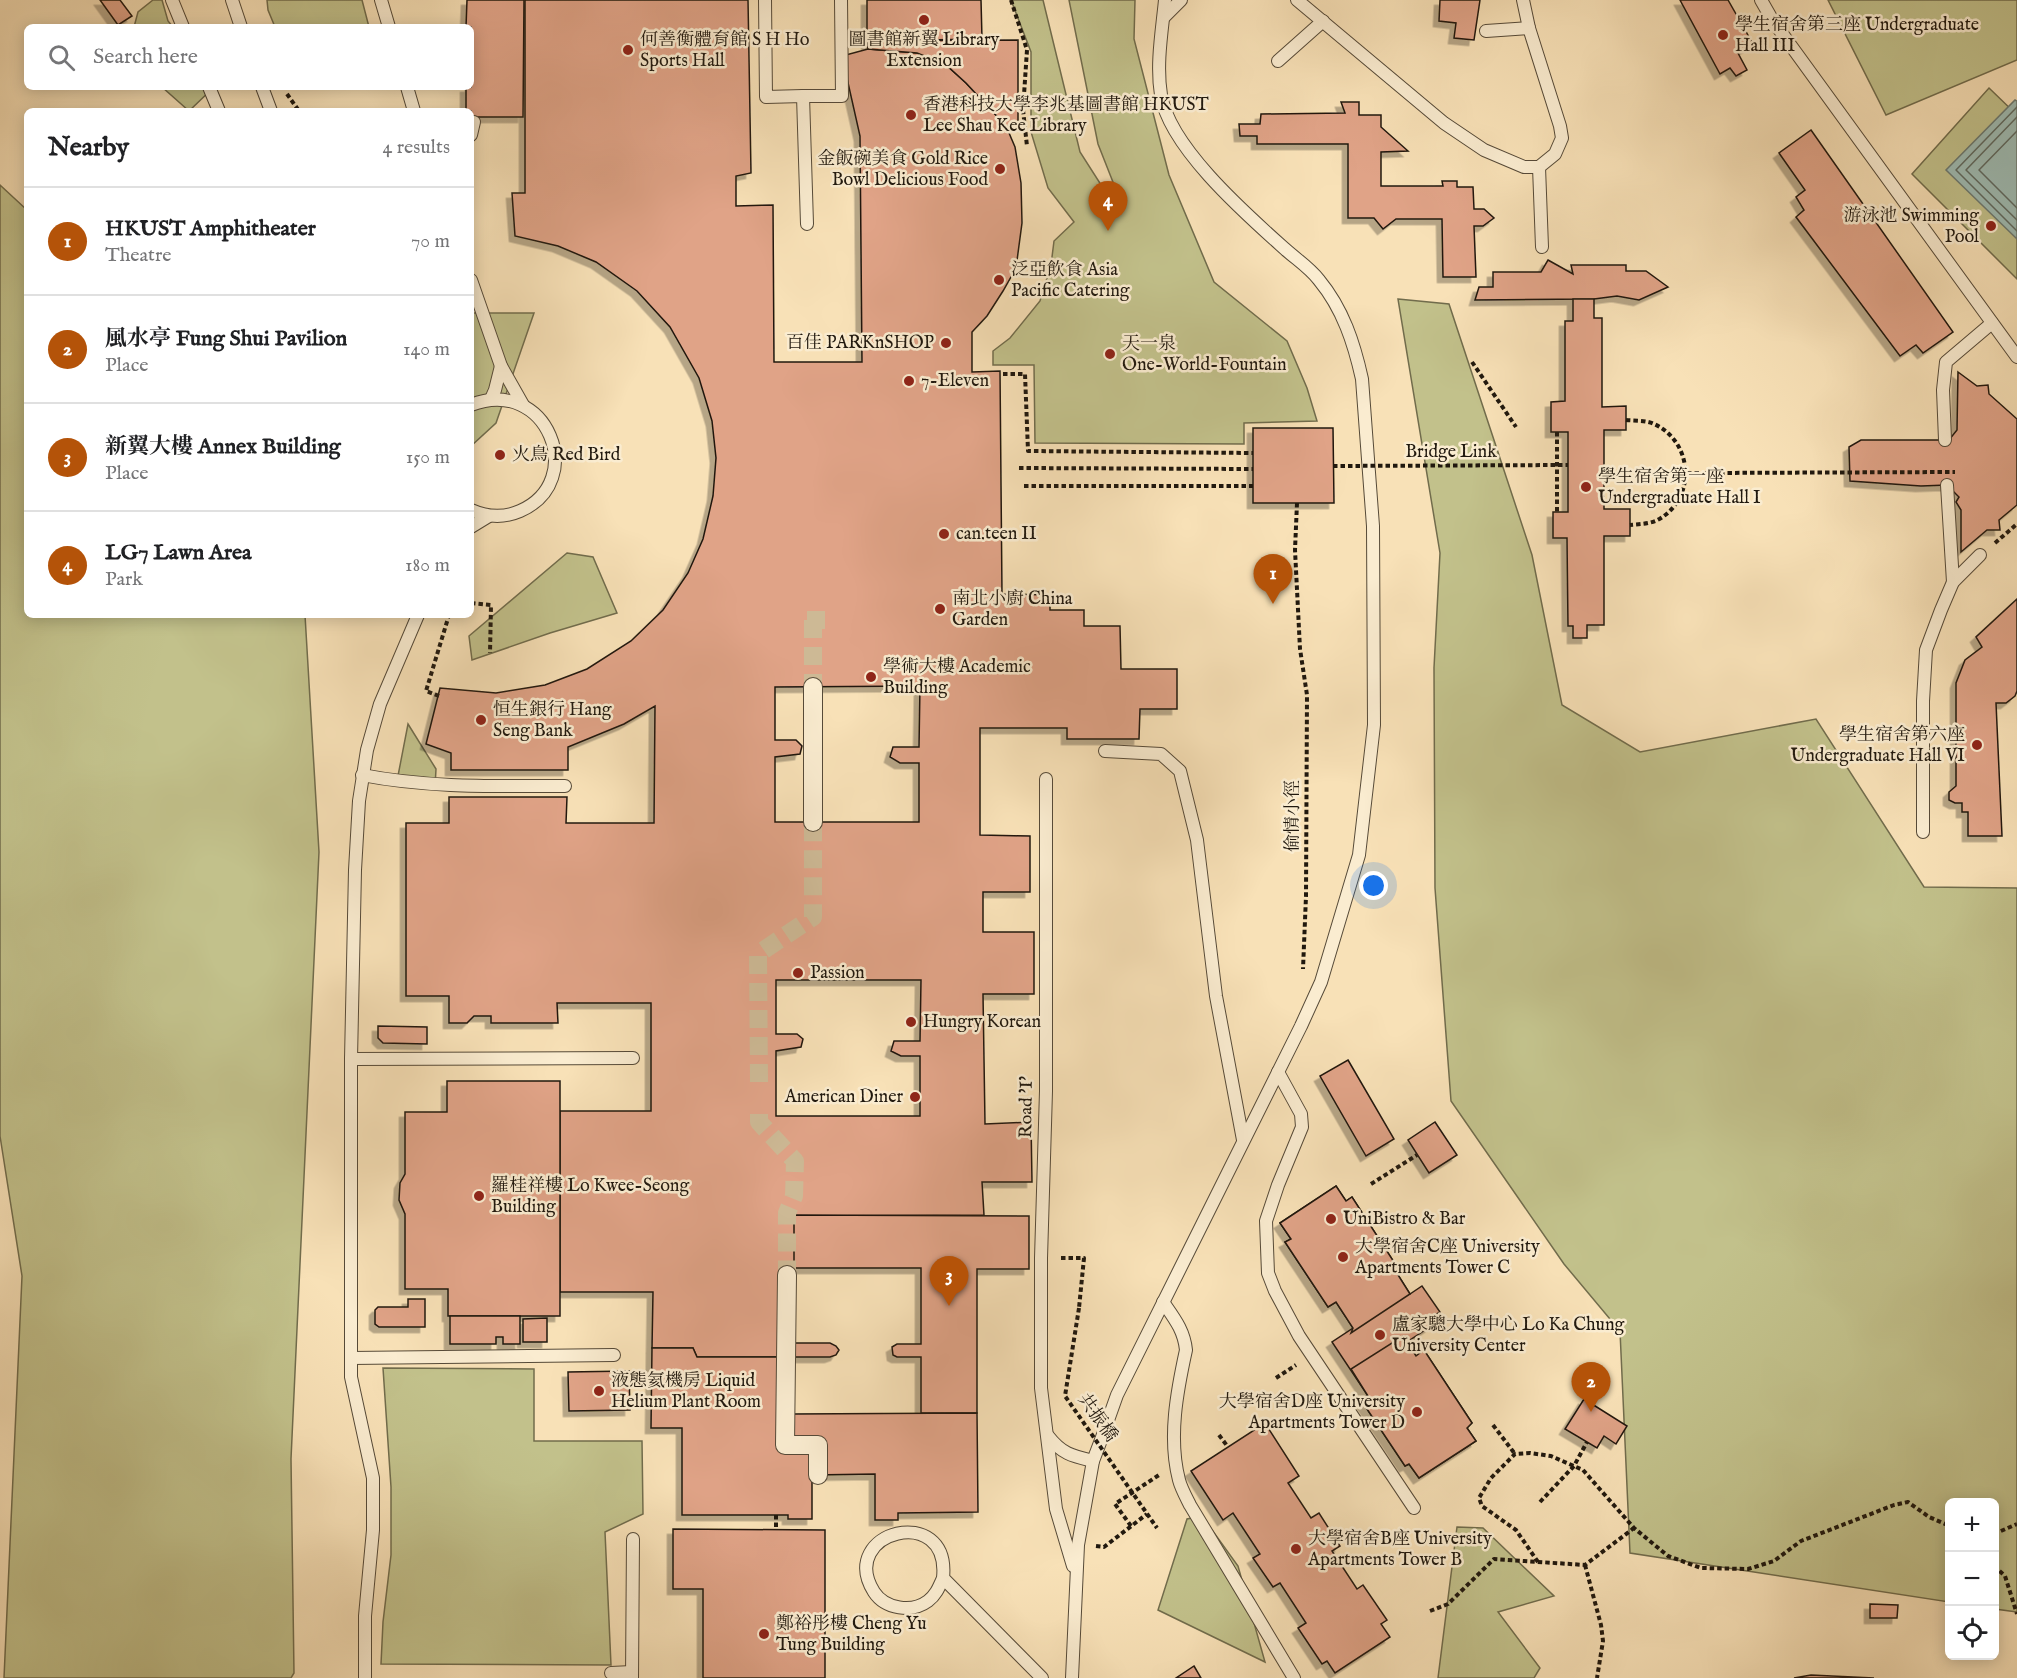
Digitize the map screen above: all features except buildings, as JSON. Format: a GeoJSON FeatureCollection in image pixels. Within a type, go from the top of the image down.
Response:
{"type":"FeatureCollection","features":[{"type":"Feature","properties":{"kind":"street"},"geometry":{"type":"LineString","coordinates":[[813,687],[813,822]]}},
{"type":"Feature","properties":{"kind":"street"},"geometry":{"type":"LineString","coordinates":[[787,1275],[785,1445],[818,1445],[818,1475]]}},
{"type":"Feature","properties":{"kind":"lane"},"geometry":{"type":"LineString","coordinates":[[172,0],[182,24]]}},
{"type":"Feature","properties":{"kind":"lane"},"geometry":{"type":"LineString","coordinates":[[232,0],[239,24]]}},
{"type":"Feature","properties":{"kind":"lane"},"geometry":{"type":"LineString","coordinates":[[381,0],[388,24]]}},
{"type":"Feature","properties":{"kind":"lane"},"geometry":{"type":"LineString","coordinates":[[765,0],[766,97],[842,96],[841,0]]}},
{"type":"Feature","properties":{"kind":"lane"},"geometry":{"type":"LineString","coordinates":[[1072,1678],[1078,1545],[1094,1461],[1117,1395],[1321,982],[1359,855],[1374,725],[1373,526],[1362,379],[1357,355],[1342,315],[1318,278],[1251,218],[1201,167],[1174,130],[1161,97],[1161,35],[1165,0]]}},
{"type":"Feature","properties":{"kind":"lane"},"geometry":{"type":"LineString","coordinates":[[1164,17],[1181,0]]}},
{"type":"Feature","properties":{"kind":"lane"},"geometry":{"type":"LineString","coordinates":[[1297,0],[1444,123],[1484,150],[1524,167],[1539,167],[1555,154],[1562,138],[1529,28],[1523,0]]}},
{"type":"Feature","properties":{"kind":"lane"},"geometry":{"type":"LineString","coordinates":[[1761,0],[1773,21],[2017,357]]}},
{"type":"Feature","properties":{"kind":"lane"},"geometry":{"type":"LineString","coordinates":[[1278,61],[1323,21]]}},
{"type":"Feature","properties":{"kind":"lane"},"geometry":{"type":"LineString","coordinates":[[1486,31],[1529,28]]}},
{"type":"Feature","properties":{"kind":"lane"},"geometry":{"type":"LineString","coordinates":[[210,90],[218,108]]}},
{"type":"Feature","properties":{"kind":"lane"},"geometry":{"type":"LineString","coordinates":[[263,90],[270,108]]}},
{"type":"Feature","properties":{"kind":"lane"},"geometry":{"type":"LineString","coordinates":[[408,90],[413,108]]}},
{"type":"Feature","properties":{"kind":"lane"},"geometry":{"type":"LineString","coordinates":[[803,96],[807,224]]}},
{"type":"Feature","properties":{"kind":"lane"},"geometry":{"type":"LineString","coordinates":[[1539,167],[1542,247]]}},
{"type":"Feature","properties":{"kind":"lane"},"geometry":{"type":"LineString","coordinates":[[474,289],[501,366],[523,405]]}},
{"type":"Feature","properties":{"kind":"lane"},"geometry":{"type":"LineString","coordinates":[[1945,440],[1943,390],[1946,362],[1992,324]]}},
{"type":"Feature","properties":{"kind":"lane"},"geometry":{"type":"LineString","coordinates":[[490,399],[495,390],[501,366]]}},
{"type":"Feature","properties":{"kind":"lane"},"geometry":{"type":"LineString","coordinates":[[474,404],[490,399],[507,400],[523,405],[539,417],[551,434],[555,454],[553,474],[544,493],[529,507],[510,515],[489,516],[474,511]]}},
{"type":"Feature","properties":{"kind":"lane"},"geometry":{"type":"LineString","coordinates":[[1947,485],[1953,582]]}},
{"type":"Feature","properties":{"kind":"lane"},"geometry":{"type":"LineString","coordinates":[[474,525],[489,516]]}},
{"type":"Feature","properties":{"kind":"lane"},"geometry":{"type":"LineString","coordinates":[[1923,832],[1923,701],[1926,650],[1953,582],[1980,555]]}},
{"type":"Feature","properties":{"kind":"lane"},"geometry":{"type":"LineString","coordinates":[[365,1678],[365,1616],[373,1530],[373,1478],[351,1377],[351,1059],[355,870],[362,775],[372,729],[416,618]]}},
{"type":"Feature","properties":{"kind":"lane"},"geometry":{"type":"LineString","coordinates":[[1105,751],[1161,754],[1180,771],[1197,840],[1216,996],[1243,1140]]}},
{"type":"Feature","properties":{"kind":"lane"},"geometry":{"type":"LineString","coordinates":[[362,775],[392,781],[445,786],[565,786]]}},
{"type":"Feature","properties":{"kind":"lane","name":"Road 'I'"},"geometry":{"type":"LineString","coordinates":[[1046,779],[1046,1091],[1041,1258],[1041,1388],[1056,1509],[1076,1576]]}},
{"type":"Feature","properties":{"kind":"lane"},"geometry":{"type":"LineString","coordinates":[[351,1059],[633,1058]]}},
{"type":"Feature","properties":{"kind":"lane"},"geometry":{"type":"LineString","coordinates":[[1278,1072],[1301,1114],[1302,1127],[1266,1221],[1268,1273],[1299,1335],[1414,1508]]}},
{"type":"Feature","properties":{"kind":"lane"},"geometry":{"type":"LineString","coordinates":[[1163,1302],[1185,1337],[1186,1350],[1174,1431],[1174,1454],[1179,1482],[1190,1505],[1294,1678]]}},
{"type":"Feature","properties":{"kind":"lane"},"geometry":{"type":"LineString","coordinates":[[351,1358],[614,1355]]}},
{"type":"Feature","properties":{"kind":"lane"},"geometry":{"type":"LineString","coordinates":[[1048,1435],[1058,1448],[1071,1456],[1094,1461]]}},
{"type":"Feature","properties":{"kind":"lane"},"geometry":{"type":"LineString","coordinates":[[943,1578],[938,1591],[927,1602],[915,1607],[902,1608],[887,1604],[877,1596],[870,1584],[867,1569],[870,1556],[877,1544],[886,1536],[899,1532],[912,1532],[925,1536],[935,1545],[942,1557],[943,1578],[1042,1678]]}},
{"type":"Feature","properties":{"kind":"lane"},"geometry":{"type":"LineString","coordinates":[[611,1673],[632,1675],[633,1539]]}},
{"type":"Feature","properties":{"kind":"path"},"geometry":{"type":"LineString","coordinates":[[1011,0],[1027,50],[1023,110],[1027,146]]}},
{"type":"Feature","properties":{"kind":"path"},"geometry":{"type":"LineString","coordinates":[[283,90],[297,108]]}},
{"type":"Feature","properties":{"kind":"path"},"geometry":{"type":"LineString","coordinates":[[1472,362],[1516,427]]}},
{"type":"Feature","properties":{"kind":"path"},"geometry":{"type":"LineString","coordinates":[[1003,374],[1025,374],[1028,451],[1252,453]]}},
{"type":"Feature","properties":{"kind":"path"},"geometry":{"type":"LineString","coordinates":[[1626,420],[1652,423],[1670,433],[1683,453],[1687,473],[1678,501],[1662,517],[1647,524],[1630,525]]}},
{"type":"Feature","properties":{"kind":"path"},"geometry":{"type":"LineString","coordinates":[[1557,432],[1557,512]]}},
{"type":"Feature","properties":{"kind":"path","name":"Bridge Link"},"geometry":{"type":"LineString","coordinates":[[1333,466],[1568,465]]}},
{"type":"Feature","properties":{"kind":"path"},"geometry":{"type":"LineString","coordinates":[[1019,468],[1252,469]]}},
{"type":"Feature","properties":{"kind":"path"},"geometry":{"type":"LineString","coordinates":[[1687,473],[1955,472]]}},
{"type":"Feature","properties":{"kind":"path"},"geometry":{"type":"LineString","coordinates":[[1024,486],[1252,486]]}},
{"type":"Feature","properties":{"kind":"path","name":"偷情小徑"},"geometry":{"type":"LineString","coordinates":[[1297,503],[1295,550],[1300,649],[1307,695],[1306,897],[1303,978]]}},
{"type":"Feature","properties":{"kind":"path"},"geometry":{"type":"LineString","coordinates":[[1980,555],[2017,524]]}},
{"type":"Feature","properties":{"kind":"path"},"geometry":{"type":"LineString","coordinates":[[474,603],[491,605],[490,653]]}},
{"type":"Feature","properties":{"kind":"path"},"geometry":{"type":"LineString","coordinates":[[439,696],[426,691],[448,618]]}},
{"type":"Feature","properties":{"kind":"path"},"geometry":{"type":"LineString","coordinates":[[1371,1184],[1417,1155]]}},
{"type":"Feature","properties":{"kind":"path","name":"共振橋"},"geometry":{"type":"LineString","coordinates":[[1041,1258],[1084,1258],[1079,1308],[1065,1396],[1157,1528]]}},
{"type":"Feature","properties":{"kind":"path"},"geometry":{"type":"LineString","coordinates":[[1276,1378],[1296,1365]]}},
{"type":"Feature","properties":{"kind":"path"},"geometry":{"type":"LineString","coordinates":[[1493,1425],[1515,1454]]}},
{"type":"Feature","properties":{"kind":"path"},"geometry":{"type":"LineString","coordinates":[[1219,1435],[1228,1447]]}},
{"type":"Feature","properties":{"kind":"path"},"geometry":{"type":"LineString","coordinates":[[1540,1502],[1574,1466],[1587,1442]]}},
{"type":"Feature","properties":{"kind":"path"},"geometry":{"type":"LineString","coordinates":[[1538,1562],[1516,1530],[1482,1506],[1479,1498],[1491,1478],[1515,1454],[1530,1453],[1551,1456],[1583,1470],[1634,1528],[1668,1556],[1701,1568],[1748,1569],[1774,1562],[1801,1540],[1894,1505],[1908,1502],[1929,1517],[1945,1524]]}},
{"type":"Feature","properties":{"kind":"path"},"geometry":{"type":"LineString","coordinates":[[1131,1526],[1115,1504],[1166,1470]]}},
{"type":"Feature","properties":{"kind":"path"},"geometry":{"type":"LineString","coordinates":[[1104,1547],[1148,1514]]}},
{"type":"Feature","properties":{"kind":"path"},"geometry":{"type":"LineString","coordinates":[[776,1515],[776,1530]]}},
{"type":"Feature","properties":{"kind":"path"},"geometry":{"type":"LineString","coordinates":[[1999,1532],[2017,1524]]}},
{"type":"Feature","properties":{"kind":"path"},"geometry":{"type":"LineString","coordinates":[[1430,1611],[1448,1604],[1494,1559],[1585,1565],[1634,1528]]}},
{"type":"Feature","properties":{"kind":"path"},"geometry":{"type":"LineString","coordinates":[[1585,1565],[1603,1641],[1597,1678]]}},
{"type":"Feature","properties":{"kind":"path"},"geometry":{"type":"LineString","coordinates":[[1999,1570],[2005,1576],[2017,1614]]}},
{"type":"Feature","properties":{"kind":"shaded area"},"geometry":{"type":"Polygon","coordinates":[[[153,0],[162,0],[170,24],[135,24],[138,12],[153,0]]]}},
{"type":"Feature","properties":{"kind":"shaded area"},"geometry":{"type":"Polygon","coordinates":[[[267,0],[362,0],[368,24],[274,24],[267,0]]]}},
{"type":"Feature","properties":{"kind":"shaded area"},"geometry":{"type":"Polygon","coordinates":[[[1011,0],[1043,0],[1080,152],[1103,188],[1122,205],[1098,144],[1069,0],[1135,0],[1134,39],[1169,175],[1214,282],[1287,341],[1307,388],[1317,421],[1244,423],[1244,444],[1035,443],[1034,365],[993,365],[993,351],[1010,338],[1040,301],[1051,265],[1054,241],[1074,222],[1048,188],[1031,132],[1031,52],[1011,0]]]}},
{"type":"Feature","properties":{"kind":"shaded area"},"geometry":{"type":"Polygon","coordinates":[[[1828,0],[2017,0],[2017,60],[1886,115],[1828,0]]]}},
{"type":"Feature","properties":{"kind":"shaded area","name":"游泳池 Swimming Pool"},"geometry":{"type":"Polygon","coordinates":[[[1989,88],[2017,115],[2017,279],[1912,174],[1989,88]]]}},
{"type":"Feature","properties":{"kind":"shaded area"},"geometry":{"type":"Polygon","coordinates":[[[165,90],[211,90],[192,108],[186,108],[165,90]]]}},
{"type":"Feature","properties":{"kind":"shaded area"},"geometry":{"type":"Polygon","coordinates":[[[0,185],[24,207],[24,618],[305,618],[319,852],[291,1459],[294,1673],[291,1678],[4,1678],[22,1276],[0,1136],[0,185]]]}},
{"type":"Feature","properties":{"kind":"shaded area"},"geometry":{"type":"Polygon","coordinates":[[[1398,299],[1449,304],[1532,555],[1562,705],[1640,752],[1816,719],[1924,887],[2017,888],[2017,1612],[1999,1610],[1999,1498],[1945,1498],[1945,1601],[1630,1553],[1620,1331],[1564,1264],[1451,1101],[1435,888],[1434,668],[1440,553],[1398,299]]]}},
{"type":"Feature","properties":{"kind":"shaded area"},"geometry":{"type":"Polygon","coordinates":[[[474,313],[534,313],[496,423],[474,443],[474,313]]]}},
{"type":"Feature","properties":{"kind":"shaded area"},"geometry":{"type":"Polygon","coordinates":[[[567,553],[593,557],[617,613],[472,660],[469,636],[567,553]]]}},
{"type":"Feature","properties":{"kind":"shaded area"},"geometry":{"type":"Polygon","coordinates":[[[408,724],[436,769],[435,787],[397,781],[408,724]]]}},
{"type":"Feature","properties":{"kind":"shaded area"},"geometry":{"type":"Polygon","coordinates":[[[383,1368],[534,1369],[534,1441],[642,1441],[643,1514],[605,1532],[611,1665],[381,1664],[383,1622],[391,1555],[391,1487],[383,1368]]]}},
{"type":"Feature","properties":{"kind":"shaded area"},"geometry":{"type":"Polygon","coordinates":[[[1202,1516],[1238,1566],[1265,1662],[1158,1610],[1187,1519],[1202,1516]]]}},
{"type":"Feature","properties":{"kind":"shaded area"},"geometry":{"type":"Polygon","coordinates":[[[1457,1527],[1483,1528],[1554,1596],[1498,1612],[1540,1668],[1534,1678],[1438,1678],[1457,1527]]]}},
{"type":"Feature","properties":{"kind":"water"},"geometry":{"type":"Polygon","coordinates":[[[2015,100],[2017,101],[2017,239],[1946,170],[2015,100]]]}},
{"type":"Feature","properties":{"kind":"tunnel"},"geometry":{"type":"LineString","coordinates":[[807,620],[833,620]]}},
{"type":"Feature","properties":{"kind":"tunnel"},"geometry":{"type":"LineString","coordinates":[[813,620],[813,687]]}},
{"type":"Feature","properties":{"kind":"tunnel"},"geometry":{"type":"LineString","coordinates":[[759,1082],[758,954],[813,917],[813,822]]}},
{"type":"Feature","properties":{"kind":"tunnel"},"geometry":{"type":"LineString","coordinates":[[759,1114],[759,1122],[795,1161],[794,1196],[787,1213],[787,1275]]}},
{"type":"Feature","properties":{"kind":"place","name":"圖書館新翼 Library Extension"},"geometry":{"type":"Point","coordinates":[924,20]}},
{"type":"Feature","properties":{"kind":"place","name":"學生宿舍第三座 Undergraduate Hall III"},"geometry":{"type":"Point","coordinates":[1723,35]}},
{"type":"Feature","properties":{"kind":"place","name":"何善衡體育館 S H Ho Sports Hall"},"geometry":{"type":"Point","coordinates":[628,50]}},
{"type":"Feature","properties":{"kind":"place","name":"香港科技大學李兆基圖書館 HKUST Lee Shau Kee Library"},"geometry":{"type":"Point","coordinates":[911,115]}},
{"type":"Feature","properties":{"kind":"place","name":"金飯碗美食 Gold Rice Bowl Delicious Food"},"geometry":{"type":"Point","coordinates":[1000,169]}},
{"type":"Feature","properties":{"kind":"place","name":"游泳池 Swimming Pool"},"geometry":{"type":"Point","coordinates":[1991,226]}},
{"type":"Feature","properties":{"kind":"place","name":"LG7 Lawn Area"},"geometry":{"type":"Point","coordinates":[1108,231]}},
{"type":"Feature","properties":{"kind":"place","name":"泛亞飲食 Asia Pacific Catering"},"geometry":{"type":"Point","coordinates":[999,280]}},
{"type":"Feature","properties":{"kind":"place","name":"百佳 PARKnSHOP"},"geometry":{"type":"Point","coordinates":[946,343]}},
{"type":"Feature","properties":{"kind":"place","name":"天一泉 One-World-Fountain"},"geometry":{"type":"Point","coordinates":[1110,354]}},
{"type":"Feature","properties":{"kind":"place","name":"7-Eleven"},"geometry":{"type":"Point","coordinates":[909,381]}},
{"type":"Feature","properties":{"kind":"place","name":"火鳥 Red Bird"},"geometry":{"type":"Point","coordinates":[500,455]}},
{"type":"Feature","properties":{"kind":"place","name":"學生宿舍第一座 Undergraduate Hall I"},"geometry":{"type":"Point","coordinates":[1586,487]}},
{"type":"Feature","properties":{"kind":"place","name":"can.teen II"},"geometry":{"type":"Point","coordinates":[944,534]}},
{"type":"Feature","properties":{"kind":"place","name":"HKUST Amphitheater"},"geometry":{"type":"Point","coordinates":[1273,604]}},
{"type":"Feature","properties":{"kind":"place","name":"南北小廚 China Garden"},"geometry":{"type":"Point","coordinates":[940,609]}},
{"type":"Feature","properties":{"kind":"place","name":"學術大樓 Academic Building"},"geometry":{"type":"Point","coordinates":[871,677]}},
{"type":"Feature","properties":{"kind":"place","name":"恒生銀行 Hang Seng Bank"},"geometry":{"type":"Point","coordinates":[481,720]}},
{"type":"Feature","properties":{"kind":"place","name":"學生宿舍第六座 Undergraduate Hall VI"},"geometry":{"type":"Point","coordinates":[1977,745]}},
{"type":"Feature","properties":{"kind":"place","name":"Passion"},"geometry":{"type":"Point","coordinates":[798,973]}},
{"type":"Feature","properties":{"kind":"place","name":"Hungry Korean"},"geometry":{"type":"Point","coordinates":[911,1022]}},
{"type":"Feature","properties":{"kind":"place","name":"American Diner"},"geometry":{"type":"Point","coordinates":[915,1097]}},
{"type":"Feature","properties":{"kind":"place","name":"羅桂祥樓 Lo Kwee-Seong Building"},"geometry":{"type":"Point","coordinates":[479,1196]}},
{"type":"Feature","properties":{"kind":"place","name":"UniBistro & Bar"},"geometry":{"type":"Point","coordinates":[1331,1219]}},
{"type":"Feature","properties":{"kind":"place","name":"大學宿舍C座 University Apartments Tower C"},"geometry":{"type":"Point","coordinates":[1343,1257]}},
{"type":"Feature","properties":{"kind":"place","name":"新翼大樓 Annex Building"},"geometry":{"type":"Point","coordinates":[949,1306]}},
{"type":"Feature","properties":{"kind":"place","name":"盧家驄大學中心 Lo Ka Chung University Center"},"geometry":{"type":"Point","coordinates":[1380,1335]}},
{"type":"Feature","properties":{"kind":"place","name":"液態氦機房 Liquid Helium Plant Room"},"geometry":{"type":"Point","coordinates":[599,1391]}},
{"type":"Feature","properties":{"kind":"place","name":"大學宿舍D座 University Apartments Tower D"},"geometry":{"type":"Point","coordinates":[1417,1412]}},
{"type":"Feature","properties":{"kind":"place","name":"風水亭 Fung Shui Pavilion"},"geometry":{"type":"Point","coordinates":[1591,1412]}},
{"type":"Feature","properties":{"kind":"place","name":"大學宿舍B座 University Apartments Tower B"},"geometry":{"type":"Point","coordinates":[1296,1549]}},
{"type":"Feature","properties":{"kind":"place","name":"鄭裕彤樓 Cheng Yu Tung Building"},"geometry":{"type":"Point","coordinates":[764,1634]}}]}
